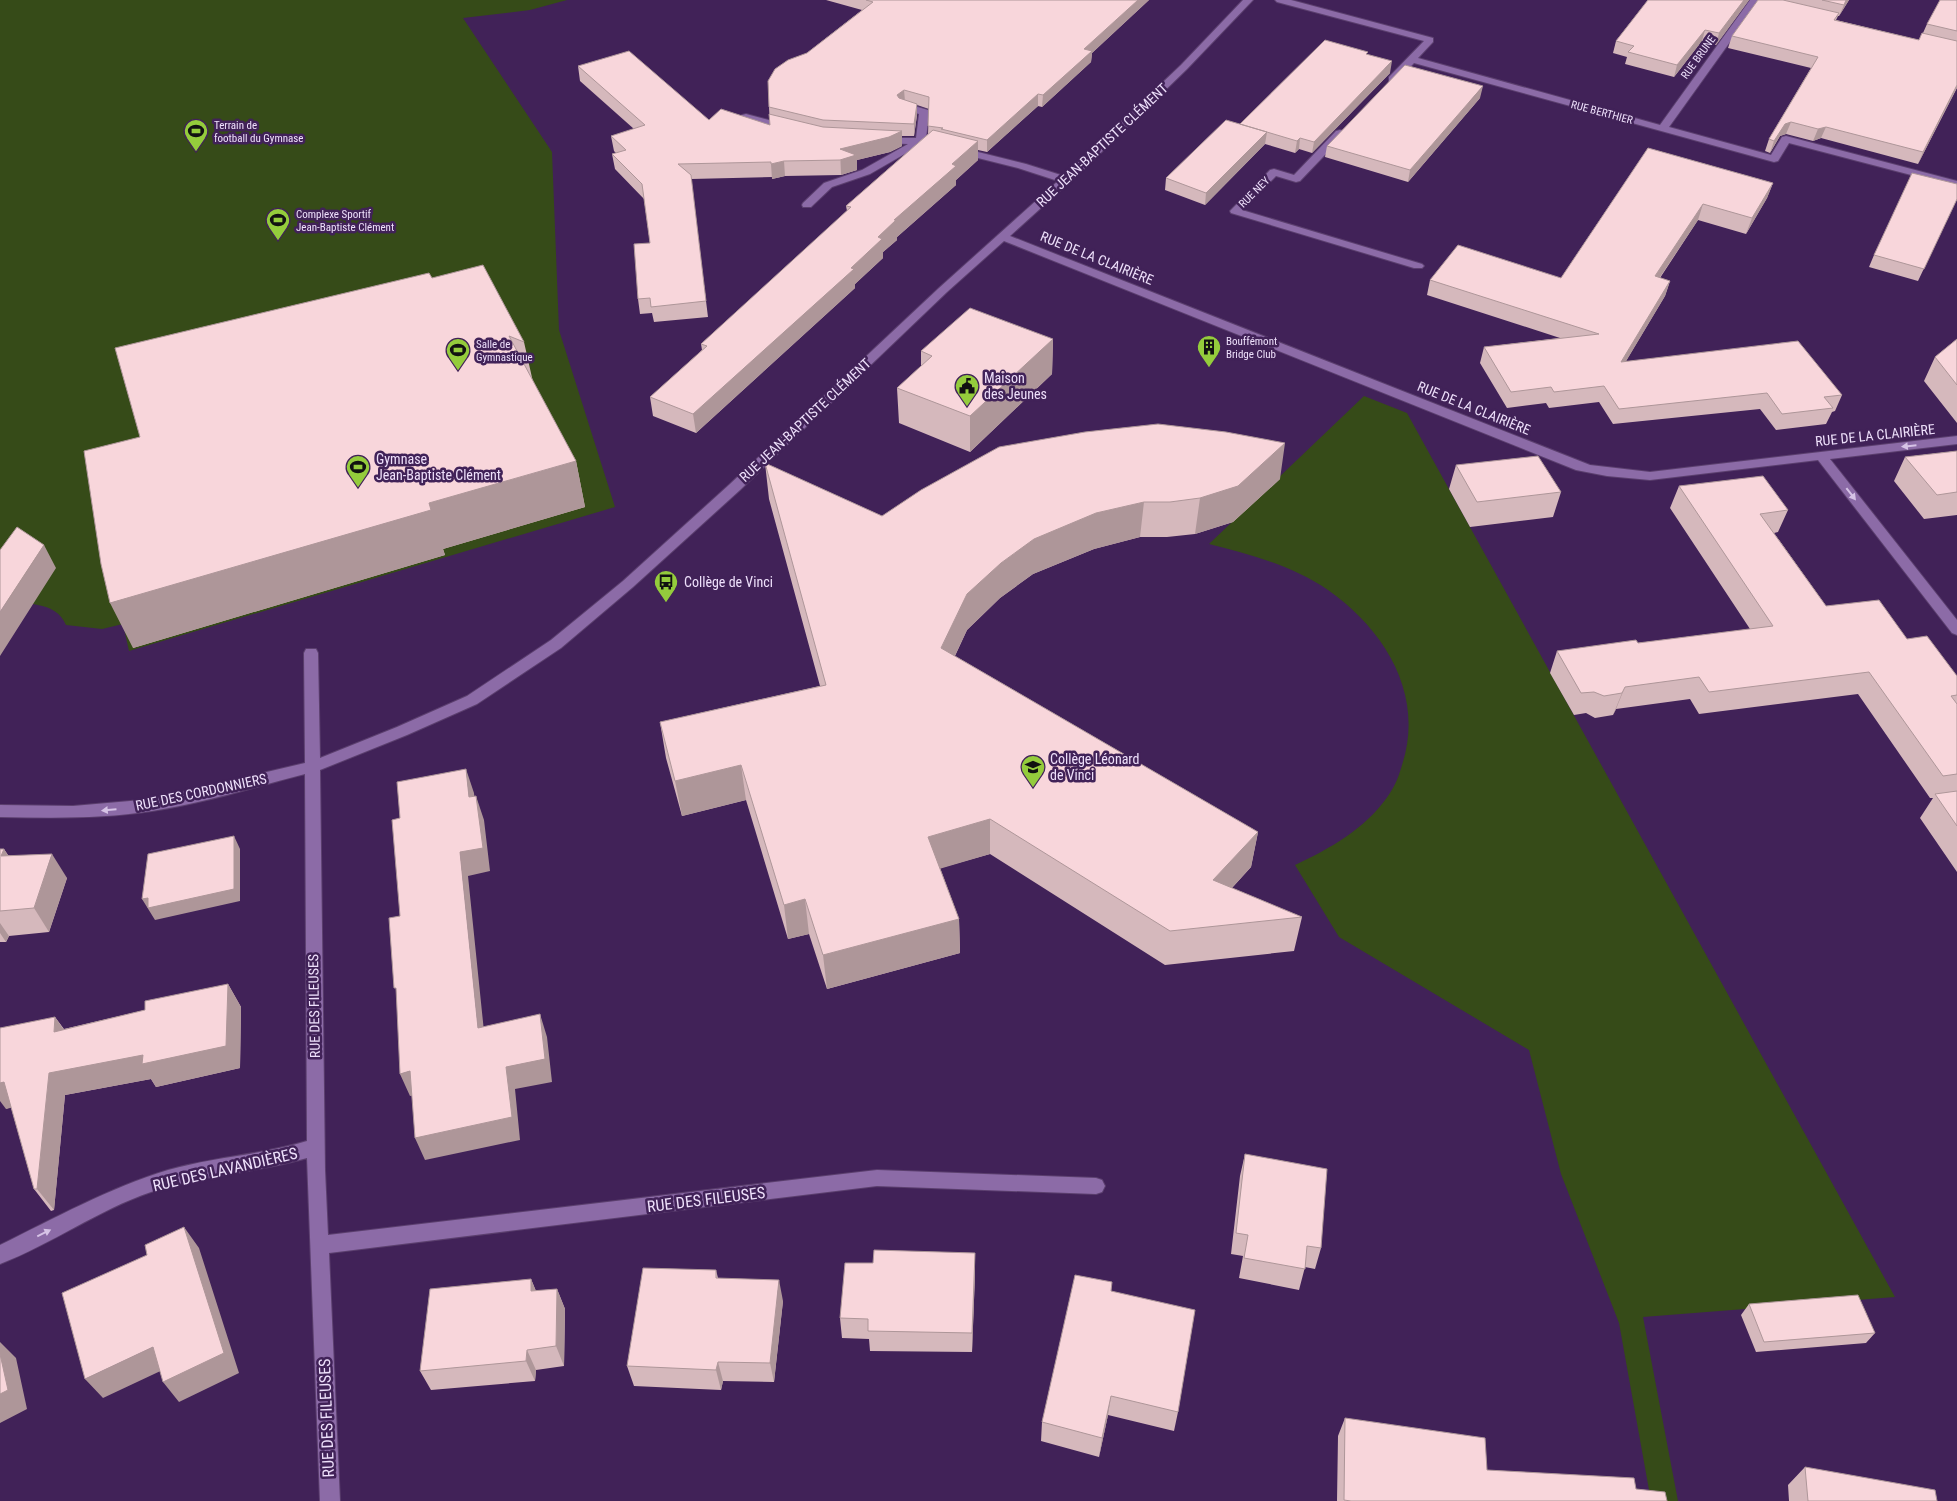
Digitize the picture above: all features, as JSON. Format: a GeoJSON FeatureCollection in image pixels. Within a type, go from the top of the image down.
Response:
{"type":"FeatureCollection","features":[{"type":"Feature","properties":{"kind":"street","name":"RUE JEAN-BAPTISTE CLÉMENT"},"geometry":{"type":"LineString","coordinates":[[311,767],[402,731],[472,700],[556,644],[628,584],[735,487],[943,290],[1065,180],[1184,67],[1248,0]]}},
{"type":"Feature","properties":{"kind":"street"},"geometry":{"type":"LineString","coordinates":[[1280,0],[1430,40],[1385,87]]}},
{"type":"Feature","properties":{"kind":"street","name":"RUE BRUNE"},"geometry":{"type":"LineString","coordinates":[[1663,128],[1757,2]]}},
{"type":"Feature","properties":{"kind":"street","name":"RUE BERTHIER"},"geometry":{"type":"LineString","coordinates":[[1411,60],[1774,159],[1786,139],[1957,184]]}},
{"type":"Feature","properties":{"kind":"street"},"geometry":{"type":"LineString","coordinates":[[904,106],[924,112],[921,141]]}},
{"type":"Feature","properties":{"kind":"street"},"geometry":{"type":"LineString","coordinates":[[746,117],[795,129]]}},
{"type":"Feature","properties":{"kind":"street","name":"RUE NEY"},"geometry":{"type":"LineString","coordinates":[[1351,122],[1296,179],[1274,172],[1235,211],[1418,266]]}},
{"type":"Feature","properties":{"kind":"street"},"geometry":{"type":"LineString","coordinates":[[872,139],[921,141],[1022,166],[1065,180]]}},
{"type":"Feature","properties":{"kind":"street"},"geometry":{"type":"LineString","coordinates":[[807,205],[828,185],[866,172],[921,141]]}},
{"type":"Feature","properties":{"kind":"street","name":"RUE DE LA CLAIRIÈRE"},"geometry":{"type":"LineString","coordinates":[[1003,237],[1580,466],[1601,472],[1624,476],[1650,476],[1957,440]]}},
{"type":"Feature","properties":{"kind":"street"},"geometry":{"type":"LineString","coordinates":[[1821,456],[1957,630]]}},
{"type":"Feature","properties":{"kind":"street","name":"RUE DES FILEUSES"},"geometry":{"type":"LineString","coordinates":[[311,653],[316,1147],[330,1501]]}},
{"type":"Feature","properties":{"kind":"street","name":"RUE DES CORDONNIERS"},"geometry":{"type":"LineString","coordinates":[[0,811],[73,812],[153,805],[311,767]]}},
{"type":"Feature","properties":{"kind":"street","name":"RUE DES LAVANDIÈRES"},"geometry":{"type":"LineString","coordinates":[[0,1255],[121,1196],[170,1178],[288,1156],[316,1147]]}},
{"type":"Feature","properties":{"kind":"street","name":"RUE DES FILEUSES"},"geometry":{"type":"LineString","coordinates":[[319,1246],[877,1178],[1096,1186]]}},
{"type":"Feature","properties":{"kind":"green space","name":"Complexe Sportif Jean-Baptiste Clément"},"geometry":{"type":"Polygon","coordinates":[[[0,0],[567,0],[530,10],[463,18],[552,152],[559,330],[615,507],[129,651],[123,624],[102,629],[66,625],[55,611],[47,607],[0,602],[0,0]]]}},
{"type":"Feature","properties":{"kind":"green space"},"geometry":{"type":"Polygon","coordinates":[[[1364,396],[1407,413],[1895,1297],[1643,1317],[1678,1501],[1651,1501],[1619,1323],[1561,1174],[1529,1050],[1339,937],[1295,865],[1321,852],[1358,828],[1379,808],[1395,785],[1400,773],[1408,739],[1408,714],[1404,689],[1395,666],[1383,644],[1367,624],[1328,590],[1286,568],[1209,544],[1364,396]]]}},
{"type":"Feature","properties":{"kind":"building"},"geometry":{"type":"Polygon","coordinates":[[[866,0],[1138,0],[1084,49],[1092,51],[1043,95],[1038,94],[987,140],[941,129],[943,128],[928,126],[929,97],[904,90],[897,95],[899,98],[917,104],[914,124],[823,120],[769,107],[768,81],[775,69],[788,60],[807,53],[873,2],[866,0]]]}},
{"type":"Feature","properties":{"kind":"building"},"geometry":{"type":"Polygon","coordinates":[[[1648,0],[1744,0],[1719,33],[1705,30],[1677,65],[1628,52],[1634,46],[1616,41],[1648,0]]]}},
{"type":"Feature","properties":{"kind":"building"},"geometry":{"type":"Polygon","coordinates":[[[1758,0],[1783,0],[1839,13],[1834,20],[1919,40],[1922,33],[1957,41],[1957,85],[1923,152],[1826,127],[1818,129],[1791,122],[1785,124],[1774,141],[1769,139],[1818,57],[1732,36],[1758,0]]]}},
{"type":"Feature","properties":{"kind":"building"},"geometry":{"type":"Polygon","coordinates":[[[1822,0],[1846,0],[1844,5],[1822,0]]]}},
{"type":"Feature","properties":{"kind":"building"},"geometry":{"type":"Polygon","coordinates":[[[1940,0],[1957,0],[1957,31],[1927,24],[1940,0]]]}},
{"type":"Feature","properties":{"kind":"building"},"geometry":{"type":"Polygon","coordinates":[[[1325,40],[1392,61],[1314,142],[1300,138],[1297,141],[1240,124],[1325,40]]]}},
{"type":"Feature","properties":{"kind":"building"},"geometry":{"type":"Polygon","coordinates":[[[629,51],[709,120],[721,109],[770,125],[769,114],[823,127],[902,131],[889,137],[840,149],[856,155],[840,160],[784,161],[771,164],[771,162],[678,164],[691,175],[706,301],[651,307],[650,298],[638,299],[634,244],[650,243],[642,184],[612,154],[626,150],[611,136],[645,125],[578,66],[629,51]]]}},
{"type":"Feature","properties":{"kind":"building"},"geometry":{"type":"Polygon","coordinates":[[[1405,65],[1483,86],[1410,170],[1327,146],[1405,65]]]}},
{"type":"Feature","properties":{"kind":"building"},"geometry":{"type":"Polygon","coordinates":[[[1226,120],[1267,132],[1206,193],[1166,178],[1226,120]]]}},
{"type":"Feature","properties":{"kind":"building"},"geometry":{"type":"Polygon","coordinates":[[[933,130],[978,141],[952,164],[956,166],[894,220],[896,220],[878,237],[882,239],[851,268],[854,269],[693,414],[650,397],[707,346],[701,344],[851,207],[846,206],[933,130]]]}},
{"type":"Feature","properties":{"kind":"building"},"geometry":{"type":"Polygon","coordinates":[[[1648,148],[1773,183],[1752,218],[1703,204],[1655,276],[1670,281],[1621,362],[1798,341],[1842,395],[1824,397],[1833,408],[1782,414],[1767,393],[1619,409],[1604,386],[1554,392],[1551,387],[1511,392],[1484,347],[1599,334],[1430,280],[1458,245],[1561,278],[1648,148]]]}},
{"type":"Feature","properties":{"kind":"building"},"geometry":{"type":"Polygon","coordinates":[[[1912,173],[1957,184],[1957,199],[1924,269],[1874,255],[1912,173]]]}},
{"type":"Feature","properties":{"kind":"building","name":"Gymnase Jean-Baptiste Clément"},"geometry":{"type":"Polygon","coordinates":[[[483,265],[524,342],[509,336],[576,461],[429,503],[431,510],[110,603],[101,564],[84,451],[140,437],[115,348],[429,273],[432,278],[483,265]]]}},
{"type":"Feature","properties":{"kind":"building"},"geometry":{"type":"Polygon","coordinates":[[[970,308],[1053,339],[970,416],[897,388],[932,356],[921,351],[970,308]]]}},
{"type":"Feature","properties":{"kind":"building"},"geometry":{"type":"Polygon","coordinates":[[[1957,339],[1957,385],[1935,357],[1957,339]]]}},
{"type":"Feature","properties":{"kind":"building"},"geometry":{"type":"Polygon","coordinates":[[[1158,424],[1226,432],[1285,443],[1238,486],[1200,498],[1170,502],[1144,502],[1096,513],[1034,539],[1001,563],[967,594],[941,648],[1258,832],[1213,880],[1302,917],[1170,931],[990,819],[928,837],[959,919],[823,955],[805,899],[784,905],[741,765],[675,781],[660,722],[826,685],[765,463],[882,516],[921,490],[999,447],[1085,432],[1158,424]]]}},
{"type":"Feature","properties":{"kind":"building"},"geometry":{"type":"Polygon","coordinates":[[[1957,451],[1957,492],[1937,495],[1905,457],[1957,451]]]}},
{"type":"Feature","properties":{"kind":"building"},"geometry":{"type":"Polygon","coordinates":[[[1538,456],[1561,492],[1477,502],[1456,465],[1538,456]]]}},
{"type":"Feature","properties":{"kind":"building"},"geometry":{"type":"Polygon","coordinates":[[[1763,476],[1788,510],[1760,514],[1826,606],[1879,600],[1907,639],[1927,636],[1957,676],[1957,695],[1951,696],[1957,704],[1957,774],[1943,776],[1869,672],[1709,692],[1699,677],[1625,687],[1622,693],[1604,696],[1594,692],[1581,693],[1557,651],[1636,640],[1638,643],[1773,626],[1679,486],[1763,476]]]}},
{"type":"Feature","properties":{"kind":"building"},"geometry":{"type":"Polygon","coordinates":[[[17,527],[44,545],[0,612],[0,550],[17,527]]]}},
{"type":"Feature","properties":{"kind":"building"},"geometry":{"type":"Polygon","coordinates":[[[466,769],[469,797],[476,796],[483,848],[460,852],[478,1028],[540,1014],[545,1059],[506,1067],[512,1117],[415,1138],[410,1071],[400,1074],[396,988],[394,988],[389,918],[400,916],[392,820],[400,818],[397,782],[466,769]]]}},
{"type":"Feature","properties":{"kind":"building"},"geometry":{"type":"Polygon","coordinates":[[[1957,791],[1957,826],[1935,794],[1957,791]]]}},
{"type":"Feature","properties":{"kind":"building"},"geometry":{"type":"Polygon","coordinates":[[[234,836],[234,889],[148,908],[148,898],[142,899],[148,854],[234,836]]]}},
{"type":"Feature","properties":{"kind":"building"},"geometry":{"type":"Polygon","coordinates":[[[0,849],[4,849],[1,856],[52,854],[34,908],[0,911],[0,849]]]}},
{"type":"Feature","properties":{"kind":"building"},"geometry":{"type":"Polygon","coordinates":[[[228,984],[226,1046],[142,1064],[143,1055],[49,1073],[37,1189],[34,1189],[4,1082],[0,1083],[0,1028],[55,1017],[54,1032],[145,1010],[145,1001],[228,984]]]}},
{"type":"Feature","properties":{"kind":"building"},"geometry":{"type":"Polygon","coordinates":[[[1245,1154],[1327,1169],[1321,1248],[1307,1246],[1305,1269],[1244,1258],[1248,1235],[1236,1233],[1245,1154]]]}},
{"type":"Feature","properties":{"kind":"building"},"geometry":{"type":"Polygon","coordinates":[[[184,1227],[224,1353],[163,1382],[153,1347],[85,1379],[62,1293],[147,1255],[145,1245],[184,1227]]]}},
{"type":"Feature","properties":{"kind":"building"},"geometry":{"type":"Polygon","coordinates":[[[874,1250],[975,1253],[972,1333],[868,1331],[868,1319],[840,1318],[845,1263],[873,1263],[874,1250]]]}},
{"type":"Feature","properties":{"kind":"building"},"geometry":{"type":"Polygon","coordinates":[[[643,1268],[716,1270],[716,1278],[779,1280],[770,1363],[718,1362],[716,1370],[627,1366],[643,1268]]]}},
{"type":"Feature","properties":{"kind":"building"},"geometry":{"type":"Polygon","coordinates":[[[1075,1275],[1112,1282],[1111,1291],[1195,1310],[1178,1412],[1111,1396],[1102,1438],[1042,1422],[1075,1275]]]}},
{"type":"Feature","properties":{"kind":"building"},"geometry":{"type":"Polygon","coordinates":[[[531,1279],[531,1291],[557,1289],[556,1346],[527,1350],[526,1361],[420,1371],[430,1289],[531,1279]]]}},
{"type":"Feature","properties":{"kind":"building"},"geometry":{"type":"Polygon","coordinates":[[[1858,1295],[1875,1333],[1764,1342],[1749,1304],[1858,1295]]]}},
{"type":"Feature","properties":{"kind":"building"},"geometry":{"type":"Polygon","coordinates":[[[0,1354],[8,1390],[0,1394],[0,1354]]]}},
{"type":"Feature","properties":{"kind":"building"},"geometry":{"type":"Polygon","coordinates":[[[1345,1418],[1485,1438],[1487,1470],[1634,1478],[1636,1489],[1665,1492],[1667,1501],[1344,1500],[1345,1418]]]}},
{"type":"Feature","properties":{"kind":"building"},"geometry":{"type":"Polygon","coordinates":[[[1805,1467],[1935,1490],[1937,1501],[1808,1501],[1805,1467]]]}},
{"type":"Feature","properties":{"kind":"place","name":"Terrain de football du Gymnase"},"geometry":{"type":"Point","coordinates":[196,152]}},
{"type":"Feature","properties":{"kind":"place","name":"Complexe Sportif Jean-Baptiste Clément"},"geometry":{"type":"Point","coordinates":[278,241]}},
{"type":"Feature","properties":{"kind":"place","name":"Bouffémont Bridge Club"},"geometry":{"type":"Point","coordinates":[1209,368]}},
{"type":"Feature","properties":{"kind":"place","name":"Salle de Gymnastique"},"geometry":{"type":"Point","coordinates":[458,371]}},
{"type":"Feature","properties":{"kind":"place","name":"Maison des Jeunes"},"geometry":{"type":"Point","coordinates":[967,407]}},
{"type":"Feature","properties":{"kind":"place","name":"Gymnase Jean-Baptiste Clément"},"geometry":{"type":"Point","coordinates":[358,488]}},
{"type":"Feature","properties":{"kind":"place","name":"Collège de Vinci"},"geometry":{"type":"Point","coordinates":[666,603]}},
{"type":"Feature","properties":{"kind":"place","name":"Collège Léonard de Vinci"},"geometry":{"type":"Point","coordinates":[1033,788]}}]}
